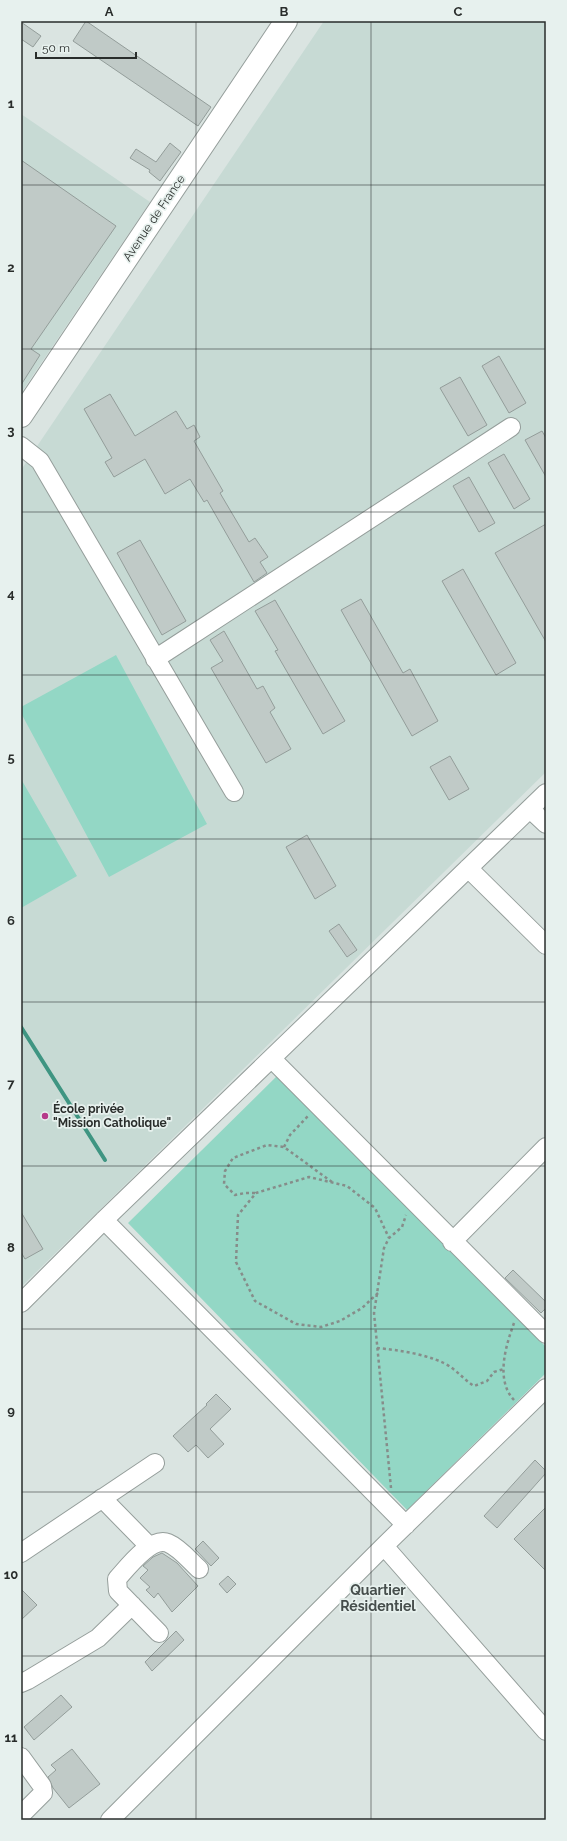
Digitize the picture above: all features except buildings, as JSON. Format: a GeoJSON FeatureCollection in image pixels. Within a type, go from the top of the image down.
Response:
{"type":"FeatureCollection","features":[{"type":"Feature","properties":{"kind":"main road","name":"Avenue de France"},"geometry":{"type":"LineString","coordinates":[[21,416],[286,21]]}},
{"type":"Feature","properties":{"kind":"street"},"geometry":{"type":"LineString","coordinates":[[156,659],[511,427]]}},
{"type":"Feature","properties":{"kind":"street"},"geometry":{"type":"LineString","coordinates":[[21,446],[40,460],[234,792]]}},
{"type":"Feature","properties":{"kind":"street"},"geometry":{"type":"LineString","coordinates":[[21,1303],[104,1220],[546,793]]}},
{"type":"Feature","properties":{"kind":"street"},"geometry":{"type":"LineString","coordinates":[[530,809],[546,824]]}},
{"type":"Feature","properties":{"kind":"street"},"geometry":{"type":"LineString","coordinates":[[468,868],[546,945]]}},
{"type":"Feature","properties":{"kind":"street"},"geometry":{"type":"LineString","coordinates":[[272,1059],[319,1104],[452,1242],[546,1334]]}},
{"type":"Feature","properties":{"kind":"street"},"geometry":{"type":"LineString","coordinates":[[452,1242],[546,1147]]}},
{"type":"Feature","properties":{"kind":"street"},"geometry":{"type":"LineString","coordinates":[[104,1220],[406,1525]]}},
{"type":"Feature","properties":{"kind":"street"},"geometry":{"type":"LineString","coordinates":[[110,1820],[384,1546],[546,1388]]}},
{"type":"Feature","properties":{"kind":"street"},"geometry":{"type":"LineString","coordinates":[[21,1553],[155,1463]]}},
{"type":"Feature","properties":{"kind":"street"},"geometry":{"type":"LineString","coordinates":[[102,1498],[149,1546]]}},
{"type":"Feature","properties":{"kind":"street"},"geometry":{"type":"LineString","coordinates":[[159,1633],[118,1591],[117,1579],[149,1546],[166,1542],[174,1546],[199,1569]]}},
{"type":"Feature","properties":{"kind":"street"},"geometry":{"type":"LineString","coordinates":[[384,1546],[546,1731]]}},
{"type":"Feature","properties":{"kind":"street"},"geometry":{"type":"LineString","coordinates":[[21,1683],[98,1638],[132,1605]]}},
{"type":"Feature","properties":{"kind":"street"},"geometry":{"type":"LineString","coordinates":[[21,1757],[42,1786],[43,1793],[21,1815]]}},
{"type":"Feature","properties":{"kind":"path"},"geometry":{"type":"LineString","coordinates":[[284,1147],[290,1135],[319,1104]]}},
{"type":"Feature","properties":{"kind":"path"},"geometry":{"type":"LineString","coordinates":[[334,1183],[284,1147],[267,1145],[233,1158],[225,1171],[224,1184],[235,1196],[245,1193],[256,1193],[309,1177],[334,1183],[347,1186],[375,1208],[389,1238]]}},
{"type":"Feature","properties":{"kind":"path"},"geometry":{"type":"LineString","coordinates":[[256,1193],[238,1215],[236,1262],[255,1301],[296,1324],[321,1327],[340,1322],[362,1308],[378,1293]]}},
{"type":"Feature","properties":{"kind":"path"},"geometry":{"type":"LineString","coordinates":[[383,1501],[391,1493],[374,1313],[384,1248],[389,1238],[402,1227],[408,1205],[412,1200]]}},
{"type":"Feature","properties":{"kind":"path"},"geometry":{"type":"LineString","coordinates":[[523,1311],[513,1323],[504,1356],[504,1378],[512,1398],[524,1409]]}},
{"type":"Feature","properties":{"kind":"path"},"geometry":{"type":"LineString","coordinates":[[377,1348],[404,1350],[436,1361],[452,1368],[474,1386],[487,1381],[494,1372],[504,1369]]}},
{"type":"Feature","properties":{"kind":"shaded area"},"geometry":{"type":"Polygon","coordinates":[[[324,21],[546,21],[546,772],[21,1287],[21,470],[324,21]]]}},
{"type":"Feature","properties":{"kind":"shaded area"},"geometry":{"type":"Polygon","coordinates":[[[21,114],[150,202],[21,393],[21,114]]]}},
{"type":"Feature","properties":{"kind":"green space"},"geometry":{"type":"Polygon","coordinates":[[[116,655],[207,824],[109,877],[21,713],[21,707],[116,655]]]}},
{"type":"Feature","properties":{"kind":"green space"},"geometry":{"type":"Polygon","coordinates":[[[21,779],[77,876],[21,908],[21,779]]]}},
{"type":"Feature","properties":{"kind":"green space"},"geometry":{"type":"Polygon","coordinates":[[[280,1073],[546,1347],[546,1373],[407,1510],[128,1223],[280,1073]]]}},
{"type":"Feature","properties":{"kind":"waterway"},"geometry":{"type":"LineString","coordinates":[[21,1027],[105,1160]]}},
{"type":"Feature","properties":{"kind":"place","name":"École privée \"Mission Catholique\""},"geometry":{"type":"Point","coordinates":[45,1116]}},
{"type":"Feature","properties":{"kind":"district","name":"Quartier Résidentiel"},"geometry":{"type":"Point","coordinates":[378,1598]}}]}
